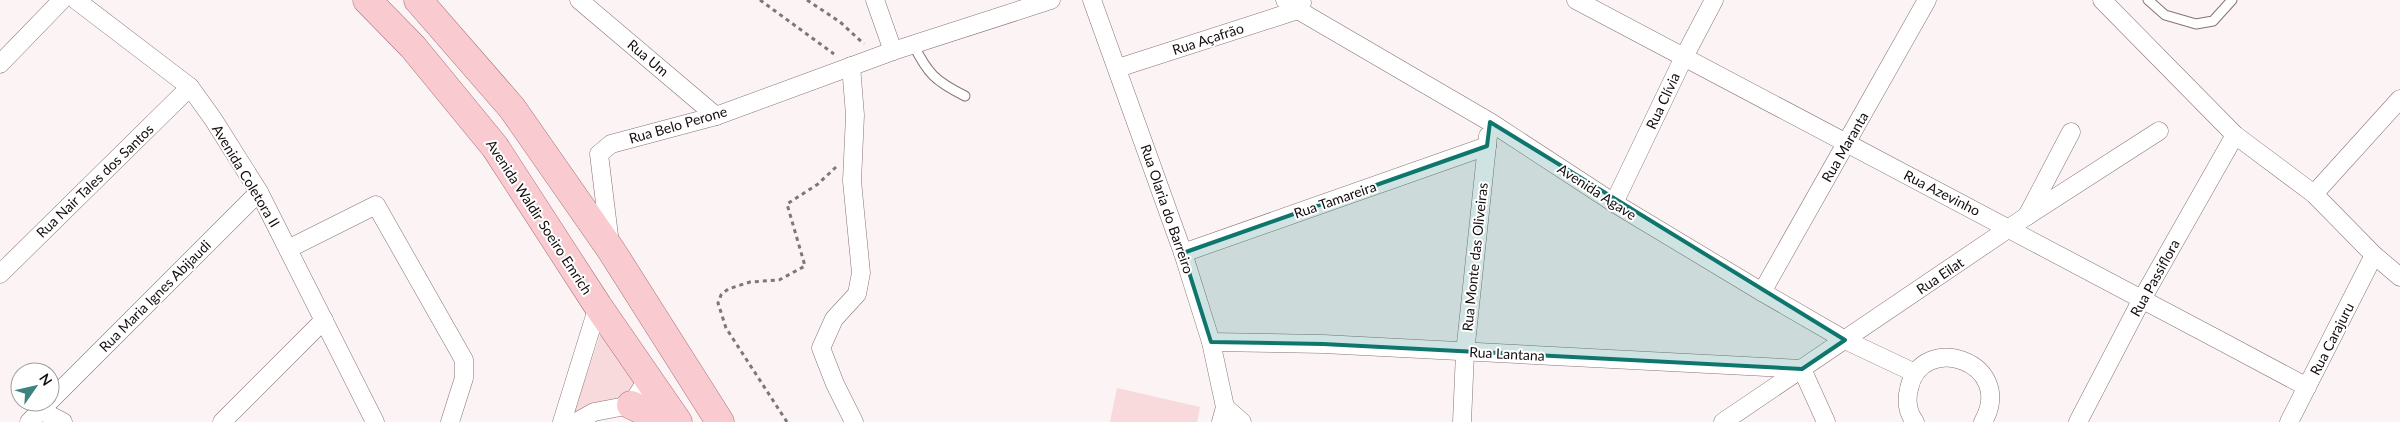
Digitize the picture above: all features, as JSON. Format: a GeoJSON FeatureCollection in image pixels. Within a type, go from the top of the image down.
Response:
{"type":"FeatureCollection","features":[{"type":"Feature","properties":{"kind":"main road","name":"Avenida Waldir Soeiro Emrich"},"geometry":{"type":"LineString","coordinates":[[367,0],[413,48],[495,147],[598,306],[678,422]]}},
{"type":"Feature","properties":{"kind":"main road"},"geometry":{"type":"LineString","coordinates":[[418,0],[512,108],[611,250],[720,422]]}},
{"type":"Feature","properties":{"kind":"main road"},"geometry":{"type":"LineString","coordinates":[[598,306],[663,334]]}},
{"type":"Feature","properties":{"kind":"main road"},"geometry":{"type":"LineString","coordinates":[[648,378],[663,334]]}},
{"type":"Feature","properties":{"kind":"main road"},"geometry":{"type":"LineString","coordinates":[[631,405],[667,422]]}},
{"type":"Feature","properties":{"kind":"street"},"geometry":{"type":"LineString","coordinates":[[0,64],[62,0]]}},
{"type":"Feature","properties":{"kind":"street","name":"Avenida Coletora II"},"geometry":{"type":"LineString","coordinates":[[76,0],[190,88],[213,119],[259,192],[375,422]]}},
{"type":"Feature","properties":{"kind":"street","name":"Rua Um"},"geometry":{"type":"LineString","coordinates":[[579,0],[716,116]]}},
{"type":"Feature","properties":{"kind":"street"},"geometry":{"type":"LineString","coordinates":[[874,0],[885,53]]}},
{"type":"Feature","properties":{"kind":"street","name":"Rua Belo Perone"},"geometry":{"type":"LineString","coordinates":[[611,250],[599,154],[612,144],[716,116],[885,53],[1051,0]]}},
{"type":"Feature","properties":{"kind":"street","name":"Rua Olaria do Barreiro"},"geometry":{"type":"LineString","coordinates":[[1092,0],[1183,253],[1211,342],[1223,414]]}},
{"type":"Feature","properties":{"kind":"street","name":"Rua Azevinho"},"geometry":{"type":"LineString","coordinates":[[1576,0],[1847,144],[2012,228],[2307,387]]}},
{"type":"Feature","properties":{"kind":"street","name":"Rua Clívia"},"geometry":{"type":"LineString","coordinates":[[1614,203],[1684,57],[1714,0]]}},
{"type":"Feature","properties":{"kind":"street","name":"Rua Maranta"},"geometry":{"type":"LineString","coordinates":[[1762,292],[1927,0]]}},
{"type":"Feature","properties":{"kind":"street"},"geometry":{"type":"LineString","coordinates":[[2102,0],[2235,136],[2314,194],[2374,255],[2400,277]]}},
{"type":"Feature","properties":{"kind":"street","name":"Rua Açafrão"},"geometry":{"type":"LineString","coordinates":[[1118,68],[1296,3]]}},
{"type":"Feature","properties":{"kind":"street","name":"Avenida Agave"},"geometry":{"type":"LineString","coordinates":[[1296,3],[1490,122],[1614,203],[1762,292],[1844,340],[1915,374]]}},
{"type":"Feature","properties":{"kind":"street"},"geometry":{"type":"LineString","coordinates":[[851,66],[855,115],[855,150],[852,181],[860,273],[857,294],[834,319],[821,348],[835,384],[854,422]]}},
{"type":"Feature","properties":{"kind":"street","name":"Rua Nair Tales dos Santos"},"geometry":{"type":"LineString","coordinates":[[0,274],[190,88]]}},
{"type":"Feature","properties":{"kind":"street"},"geometry":{"type":"LineString","coordinates":[[2314,194],[2400,98]]}},
{"type":"Feature","properties":{"kind":"street","name":"Rua Monte das Oliveiras"},"geometry":{"type":"LineString","coordinates":[[1462,422],[1465,352],[1490,122]]}},
{"type":"Feature","properties":{"kind":"street"},"geometry":{"type":"LineString","coordinates":[[2027,216],[2071,132]]}},
{"type":"Feature","properties":{"kind":"street","name":"Rua Eilat"},"geometry":{"type":"LineString","coordinates":[[1723,422],[2012,228],[2027,216],[2159,132]]}},
{"type":"Feature","properties":{"kind":"street","name":"Rua Passiflora"},"geometry":{"type":"LineString","coordinates":[[2078,422],[2142,299],[2235,136]]}},
{"type":"Feature","properties":{"kind":"street","name":"Rua Tamareira"},"geometry":{"type":"LineString","coordinates":[[1183,253],[1487,146]]}},
{"type":"Feature","properties":{"kind":"street","name":"Rua Maria Ignes Abijaudi"},"geometry":{"type":"LineString","coordinates":[[60,391],[259,192]]}},
{"type":"Feature","properties":{"kind":"street"},"geometry":{"type":"LineString","coordinates":[[288,249],[376,205],[464,360],[464,378],[450,422]]}},
{"type":"Feature","properties":{"kind":"street","name":"Rua Carajuru"},"geometry":{"type":"LineString","coordinates":[[2289,422],[2374,255]]}},
{"type":"Feature","properties":{"kind":"street"},"geometry":{"type":"LineString","coordinates":[[562,422],[598,306]]}},
{"type":"Feature","properties":{"kind":"street"},"geometry":{"type":"LineString","coordinates":[[222,422],[324,320]]}},
{"type":"Feature","properties":{"kind":"street","name":"Rua Lantana"},"geometry":{"type":"LineString","coordinates":[[1211,342],[1323,344],[1802,369]]}},
{"type":"Feature","properties":{"kind":"street"},"geometry":{"type":"LineString","coordinates":[[1915,422],[1908,408],[1907,396],[1915,374],[1924,365],[1936,359],[1949,357],[1962,359],[1974,365],[1983,375],[1989,387],[1991,419]]}},
{"type":"Feature","properties":{"kind":"street"},"geometry":{"type":"LineString","coordinates":[[1802,369],[1826,422]]}},
{"type":"Feature","properties":{"kind":"street"},"geometry":{"type":"LineString","coordinates":[[576,422],[594,412],[631,405],[648,378]]}},
{"type":"Feature","properties":{"kind":"street"},"geometry":{"type":"LineString","coordinates":[[47,412],[63,422]]}},
{"type":"Feature","properties":{"kind":"street"},"geometry":{"type":"LineString","coordinates":[[1223,414],[1242,422]]}},
{"type":"Feature","properties":{"kind":"lane"},"geometry":{"type":"LineString","coordinates":[[2148,0],[2164,15],[2196,24],[2213,21],[2232,0]]}},
{"type":"Feature","properties":{"kind":"lane"},"geometry":{"type":"LineString","coordinates":[[913,44],[930,74],[941,84],[965,96]]}},
{"type":"Feature","properties":{"kind":"path"},"geometry":{"type":"LineString","coordinates":[[760,0],[851,66]]}},
{"type":"Feature","properties":{"kind":"path"},"geometry":{"type":"LineString","coordinates":[[807,0],[885,53]]}},
{"type":"Feature","properties":{"kind":"path"},"geometry":{"type":"LineString","coordinates":[[787,422],[726,328],[718,303],[728,289],[750,282],[779,280],[805,266],[787,204],[818,184],[855,150]]}},
{"type":"Feature","properties":{"kind":"highlighted area"},"geometry":{"type":"Polygon","coordinates":[[[1490,122],[1845,340],[1802,369],[1323,344],[1211,342],[1183,253],[1487,146],[1490,122]]]}},
{"type":"Feature","properties":{"kind":"shaded area"},"geometry":{"type":"Polygon","coordinates":[[[602,329],[640,378],[628,396],[574,413],[602,329]]]}},
{"type":"Feature","properties":{"kind":"shaded area"},"geometry":{"type":"Polygon","coordinates":[[[1117,388],[1200,407],[1197,422],[1110,422],[1117,388]]]}}]}
